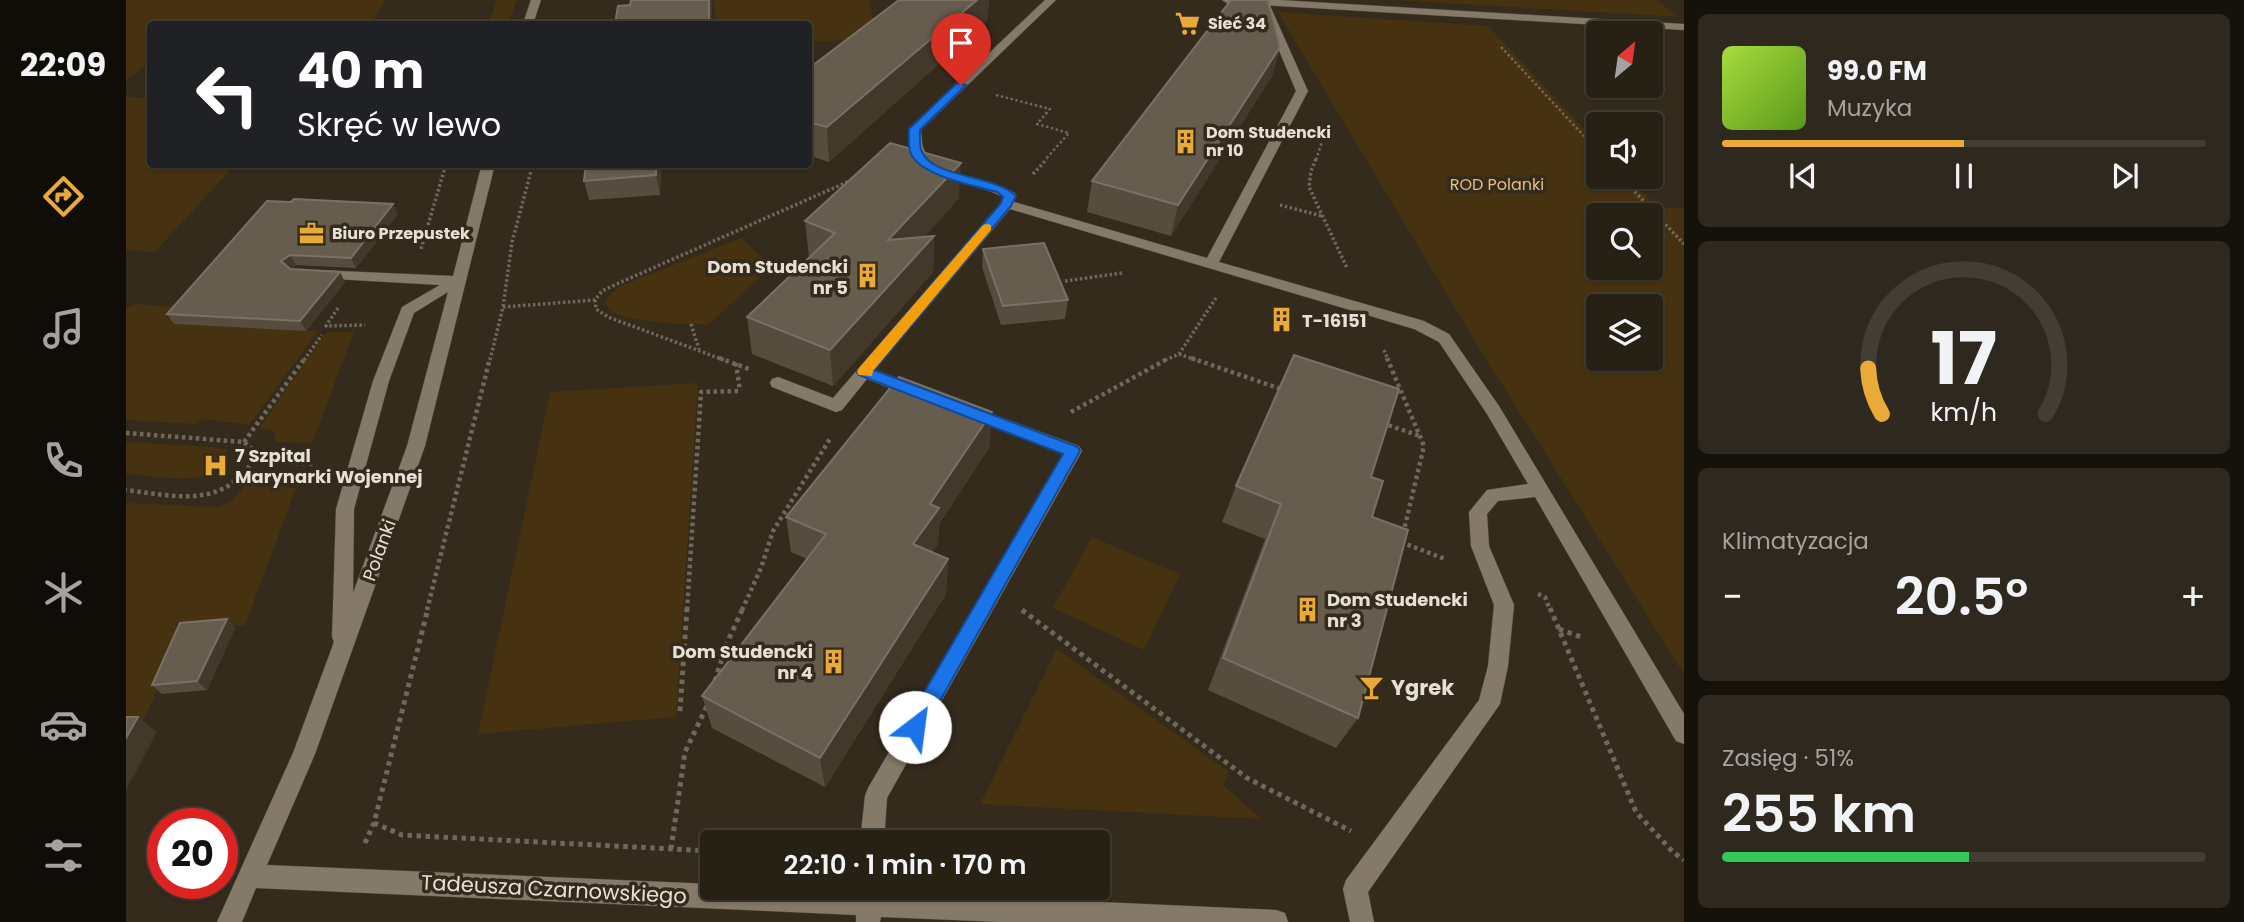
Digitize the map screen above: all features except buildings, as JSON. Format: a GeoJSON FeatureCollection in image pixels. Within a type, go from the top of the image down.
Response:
{"type":"FeatureCollection","features":[{"type":"Feature","properties":{"kind":"street"},"geometry":{"type":"LineString","coordinates":[[529,21],[536,0]]}},
{"type":"Feature","properties":{"kind":"street"},"geometry":{"type":"LineString","coordinates":[[1051,0],[915,129],[916,152],[924,162],[939,171],[1001,190],[1008,200],[1211,264],[1419,325],[1444,338],[1493,410],[1684,734]]}},
{"type":"Feature","properties":{"kind":"street"},"geometry":{"type":"LineString","coordinates":[[1227,0],[1684,27]]}},
{"type":"Feature","properties":{"kind":"street"},"geometry":{"type":"LineString","coordinates":[[1211,264],[1302,92],[1266,2]]}},
{"type":"Feature","properties":{"kind":"street","name":"Polanki"},"geometry":{"type":"LineString","coordinates":[[229,922],[304,754],[416,446],[488,168]]}},
{"type":"Feature","properties":{"kind":"street"},"geometry":{"type":"LineString","coordinates":[[778,383],[836,405],[1008,200]]}},
{"type":"Feature","properties":{"kind":"street"},"geometry":{"type":"LineString","coordinates":[[296,272],[457,281]]}},
{"type":"Feature","properties":{"kind":"street"},"geometry":{"type":"LineString","coordinates":[[341,655],[345,509],[381,381],[407,310],[457,281]]}},
{"type":"Feature","properties":{"kind":"street"},"geometry":{"type":"LineString","coordinates":[[864,372],[928,396]]}},
{"type":"Feature","properties":{"kind":"street"},"geometry":{"type":"LineString","coordinates":[[873,830],[876,796],[1073,451],[954,406]]}},
{"type":"Feature","properties":{"kind":"street"},"geometry":{"type":"LineString","coordinates":[[1362,922],[1355,889],[1489,704],[1498,666],[1504,605],[1480,547],[1478,512],[1493,495],[1538,489]]}},
{"type":"Feature","properties":{"kind":"street","name":"Tadeusza Czarnowskiego"},"geometry":{"type":"LineString","coordinates":[[251,876],[1276,922]]}},
{"type":"Feature","properties":{"kind":"path"},"geometry":{"type":"LineString","coordinates":[[1471,14],[1586,138]]}},
{"type":"Feature","properties":{"kind":"path"},"geometry":{"type":"LineString","coordinates":[[986,92],[1050,109],[1037,124],[1069,133],[1020,190],[1008,200]]}},
{"type":"Feature","properties":{"kind":"path"},"geometry":{"type":"LineString","coordinates":[[778,383],[700,350],[608,317],[596,309],[595,300],[602,291],[619,283],[916,152]]}},
{"type":"Feature","properties":{"kind":"path"},"geometry":{"type":"LineString","coordinates":[[421,249],[445,168]]}},
{"type":"Feature","properties":{"kind":"path"},"geometry":{"type":"LineString","coordinates":[[532,168],[512,242],[503,307],[374,822],[402,835],[700,850]]}},
{"type":"Feature","properties":{"kind":"path"},"geometry":{"type":"LineString","coordinates":[[1632,189],[1684,244]]}},
{"type":"Feature","properties":{"kind":"path"},"geometry":{"type":"LineString","coordinates":[[1248,196],[1323,216]]}},
{"type":"Feature","properties":{"kind":"path"},"geometry":{"type":"LineString","coordinates":[[1030,435],[1179,354],[1233,270]]}},
{"type":"Feature","properties":{"kind":"path"},"geometry":{"type":"LineString","coordinates":[[503,307],[595,300]]}},
{"type":"Feature","properties":{"kind":"path"},"geometry":{"type":"LineString","coordinates":[[343,301],[326,326],[356,325]]}},
{"type":"Feature","properties":{"kind":"path"},"geometry":{"type":"LineString","coordinates":[[691,324],[700,350]]}},
{"type":"Feature","properties":{"kind":"path"},"geometry":{"type":"LineString","coordinates":[[244,442],[321,335]]}},
{"type":"Feature","properties":{"kind":"path"},"geometry":{"type":"LineString","coordinates":[[1179,354],[1293,393]]}},
{"type":"Feature","properties":{"kind":"path"},"geometry":{"type":"LineString","coordinates":[[680,711],[701,392],[740,391]]}},
{"type":"Feature","properties":{"kind":"path"},"geometry":{"type":"LineString","coordinates":[[1369,419],[1420,436]]}},
{"type":"Feature","properties":{"kind":"path"},"geometry":{"type":"LineString","coordinates":[[671,849],[685,752],[703,718],[727,643],[761,568],[773,531],[835,430]]}},
{"type":"Feature","properties":{"kind":"path"},"geometry":{"type":"LineString","coordinates":[[126,433],[244,442],[251,449],[253,461],[239,481],[220,491],[200,496],[126,490]]}},
{"type":"Feature","properties":{"kind":"path"},"geometry":{"type":"LineString","coordinates":[[253,461],[314,464]]}},
{"type":"Feature","properties":{"kind":"path"},"geometry":{"type":"LineString","coordinates":[[1401,543],[1545,597],[1636,813],[1684,860]]}},
{"type":"Feature","properties":{"kind":"path"},"geometry":{"type":"LineString","coordinates":[[993,589],[1247,778],[1384,847]]}},
{"type":"Feature","properties":{"kind":"green space"},"geometry":{"type":"Polygon","coordinates":[[[126,0],[385,0],[373,21],[147,21],[147,64],[126,81],[126,0]]]}},
{"type":"Feature","properties":{"kind":"green space"},"geometry":{"type":"Polygon","coordinates":[[[497,0],[517,0],[509,21],[489,21],[497,0]]]}},
{"type":"Feature","properties":{"kind":"green space"},"geometry":{"type":"Polygon","coordinates":[[[713,0],[869,0],[877,38],[812,42],[812,21],[716,21],[713,0]]]}},
{"type":"Feature","properties":{"kind":"green space"},"geometry":{"type":"Polygon","coordinates":[[[1394,0],[1657,0],[1677,16],[1662,16],[1394,0]]]}},
{"type":"Feature","properties":{"kind":"green space","name":"ROD Polanki"},"geometry":{"type":"Polygon","coordinates":[[[1278,12],[1488,26],[1586,131],[1586,189],[1640,189],[1653,203],[1586,203],[1586,280],[1663,280],[1663,208],[1684,208],[1684,674],[1471,335],[1278,12]]]}},
{"type":"Feature","properties":{"kind":"green space"},"geometry":{"type":"Polygon","coordinates":[[[126,97],[147,98],[147,168],[232,168],[155,252],[126,250],[126,97]]]}},
{"type":"Feature","properties":{"kind":"green space"},"geometry":{"type":"Polygon","coordinates":[[[741,238],[772,266],[708,325],[637,319],[619,315],[608,308],[607,299],[621,286],[741,238]]]}},
{"type":"Feature","properties":{"kind":"green space"},"geometry":{"type":"Polygon","coordinates":[[[136,304],[188,308],[175,324],[318,331],[249,425],[204,419],[196,424],[126,420],[126,308],[136,304]]]}},
{"type":"Feature","properties":{"kind":"green space"},"geometry":{"type":"Polygon","coordinates":[[[327,332],[354,332],[312,443],[276,442],[275,432],[259,428],[327,332]]]}},
{"type":"Feature","properties":{"kind":"green space"},"geometry":{"type":"Polygon","coordinates":[[[698,383],[676,717],[478,734],[550,392],[698,383]]]}},
{"type":"Feature","properties":{"kind":"green space"},"geometry":{"type":"Polygon","coordinates":[[[126,442],[226,449],[229,458],[220,468],[196,477],[168,478],[126,474],[126,442]]]}},
{"type":"Feature","properties":{"kind":"green space"},"geometry":{"type":"Polygon","coordinates":[[[246,485],[296,488],[245,625],[184,631],[142,723],[126,723],[126,503],[217,507],[230,502],[246,485]]]}},
{"type":"Feature","properties":{"kind":"green space"},"geometry":{"type":"Polygon","coordinates":[[[1092,537],[1180,574],[1144,650],[1053,608],[1092,537]]]}},
{"type":"Feature","properties":{"kind":"green space"},"geometry":{"type":"Polygon","coordinates":[[[1057,649],[1228,771],[1223,785],[1261,819],[980,804],[1057,649]]]}},
{"type":"Feature","properties":{"kind":"slow traffic"},"geometry":{"type":"LineString","coordinates":[[867,373],[864,372],[987,227]]}},
{"type":"Feature","properties":{"kind":"place","name":"Sieć 34"},"geometry":{"type":"Point","coordinates":[1188,23]}},
{"type":"Feature","properties":{"kind":"place","name":"Dom Studencki nr 10"},"geometry":{"type":"Point","coordinates":[1186,141]}},
{"type":"Feature","properties":{"kind":"place","name":"Biuro Przepustek"},"geometry":{"type":"Point","coordinates":[312,233]}},
{"type":"Feature","properties":{"kind":"place","name":"Dom Studencki nr 5"},"geometry":{"type":"Point","coordinates":[868,276]}},
{"type":"Feature","properties":{"kind":"place","name":"T-16151"},"geometry":{"type":"Point","coordinates":[1282,320]}},
{"type":"Feature","properties":{"kind":"place","name":"7 Szpital Marynarki Wojennej"},"geometry":{"type":"Point","coordinates":[215,465]}},
{"type":"Feature","properties":{"kind":"place","name":"Dom Studencki nr 3"},"geometry":{"type":"Point","coordinates":[1307,609]}},
{"type":"Feature","properties":{"kind":"place","name":"Dom Studencki nr 4"},"geometry":{"type":"Point","coordinates":[833,661]}},
{"type":"Feature","properties":{"kind":"place","name":"Ygrek"},"geometry":{"type":"Point","coordinates":[1371,687]}},
{"type":"Feature","properties":{"kind":"route"},"geometry":{"type":"LineString","coordinates":[[915,727],[1073,451],[864,372],[1007,204],[1010,196],[1001,190],[939,171],[924,162],[916,152],[913,142],[915,129],[961,85]]}}]}
